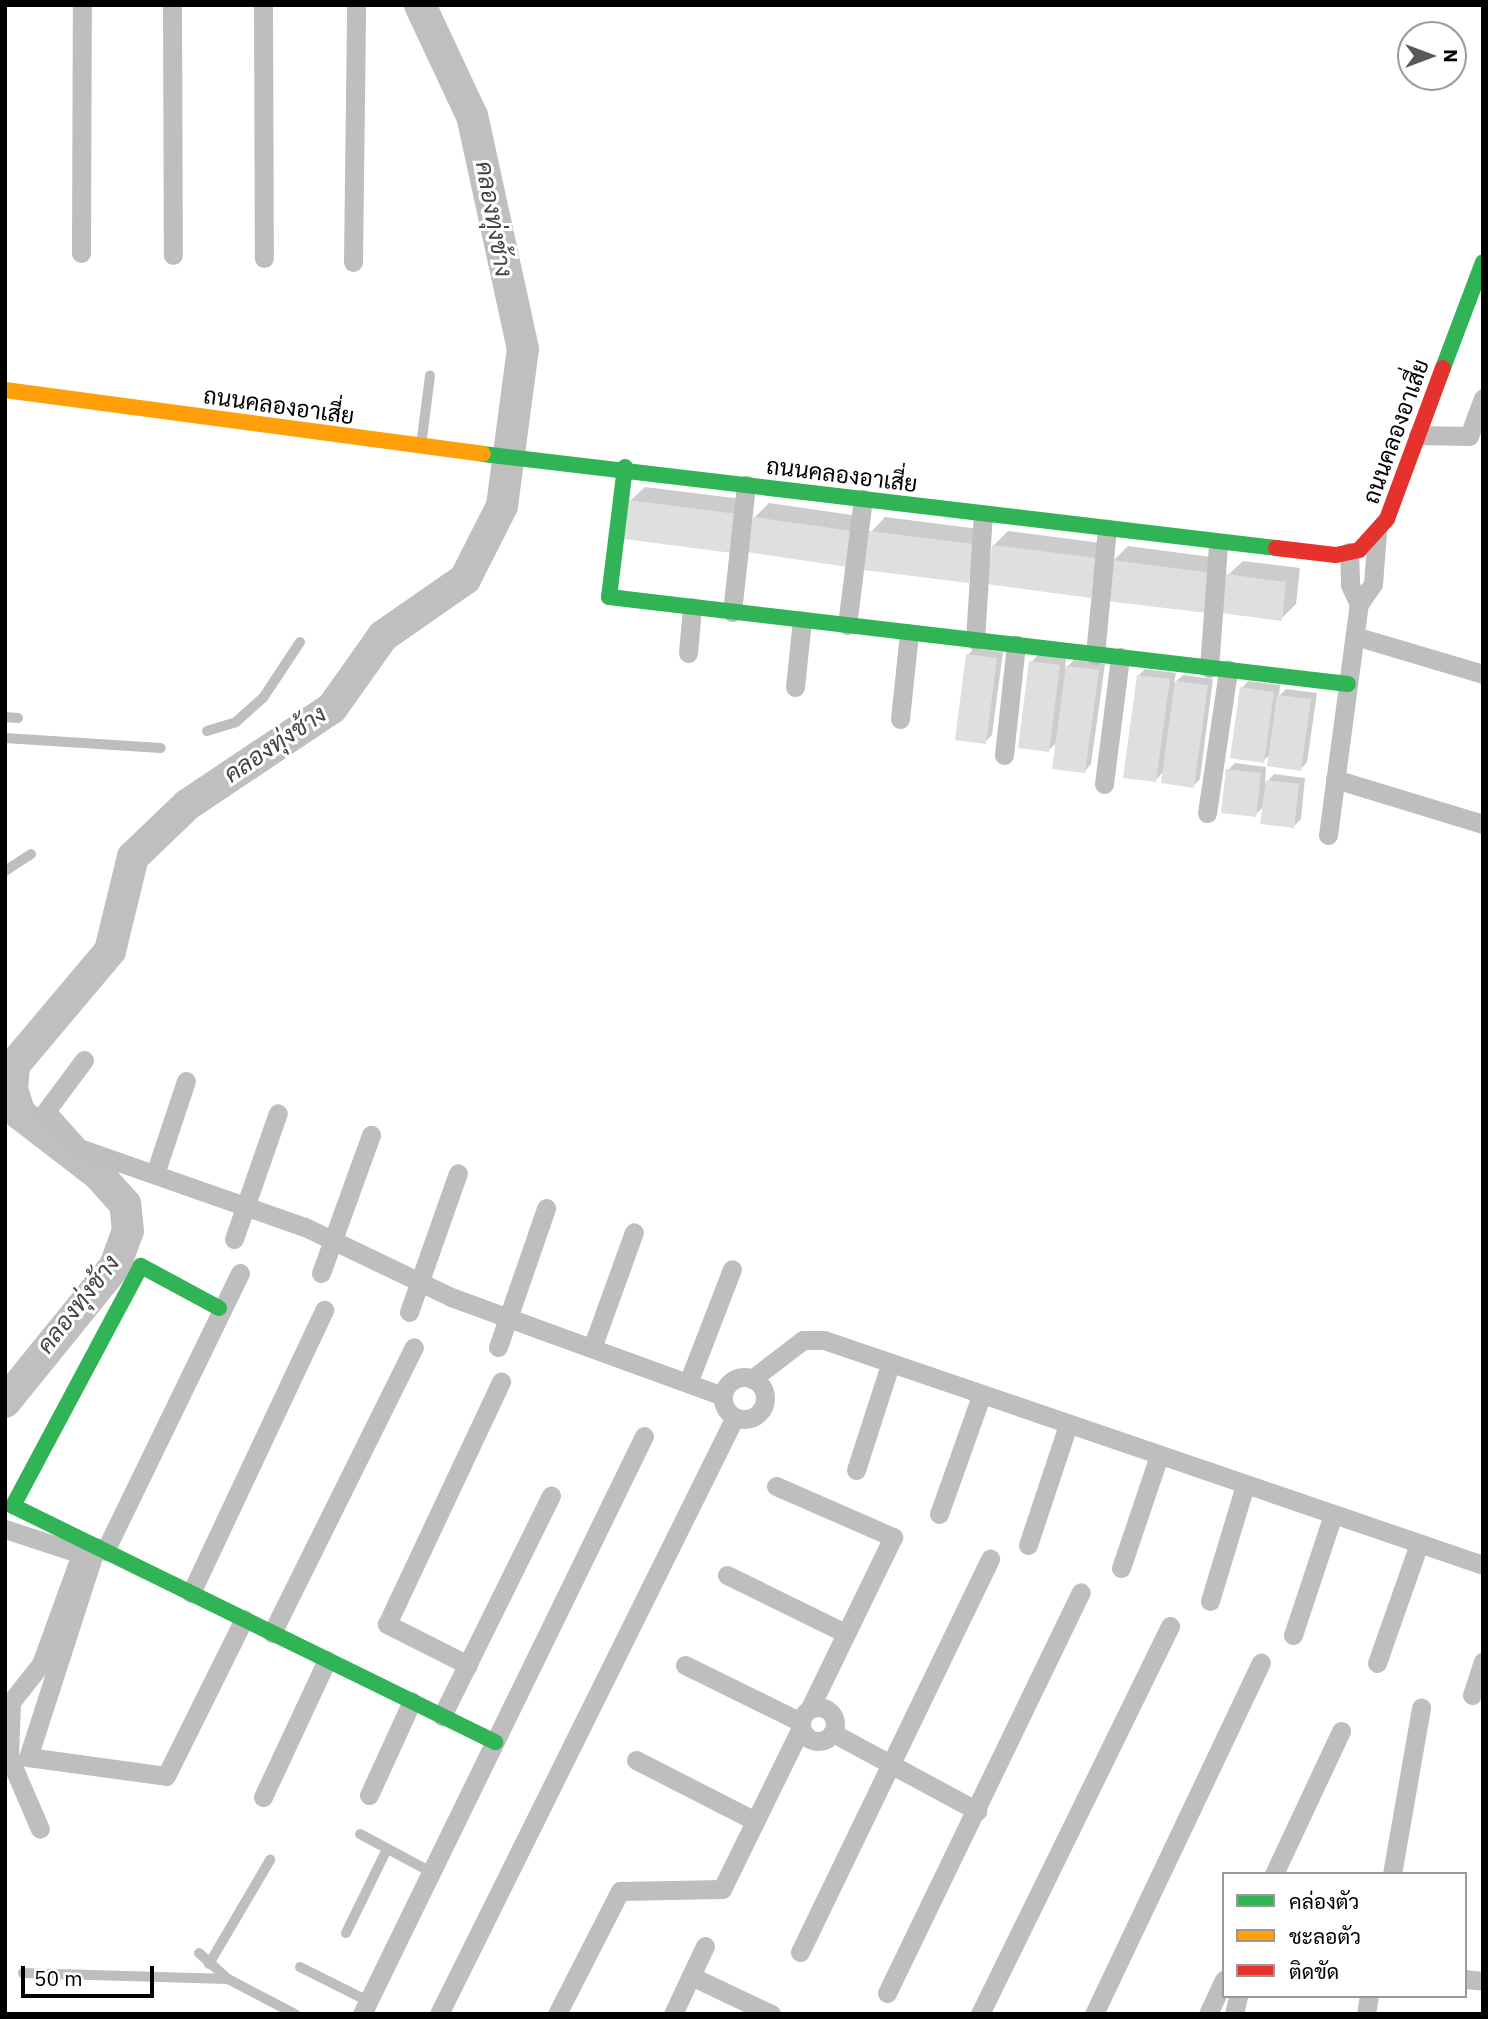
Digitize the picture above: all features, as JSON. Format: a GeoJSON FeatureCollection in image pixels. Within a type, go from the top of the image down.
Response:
{"type":"FeatureCollection","features":[{"type":"Feature","properties":{"kind":"street"},"geometry":{"type":"LineString","coordinates":[[81,253],[82,5]]}},
{"type":"Feature","properties":{"kind":"street"},"geometry":{"type":"LineString","coordinates":[[172,5],[173,256]]}},
{"type":"Feature","properties":{"kind":"street"},"geometry":{"type":"LineString","coordinates":[[263,5],[264,258]]}},
{"type":"Feature","properties":{"kind":"street"},"geometry":{"type":"LineString","coordinates":[[353,262],[356,5]]}},
{"type":"Feature","properties":{"kind":"street","name":"ถนนคลองอาเสี่ย"},"geometry":{"type":"LineString","coordinates":[[5,390],[421,446],[625,467],[747,485],[1315,555],[1349,552],[1377,532],[1418,435],[1483,262]]}},
{"type":"Feature","properties":{"kind":"street"},"geometry":{"type":"LineString","coordinates":[[1418,435],[1476,440],[1483,398]]}},
{"type":"Feature","properties":{"kind":"street"},"geometry":{"type":"LineString","coordinates":[[625,467],[609,597],[1348,684]]}},
{"type":"Feature","properties":{"kind":"street"},"geometry":{"type":"LineString","coordinates":[[732,612],[747,485]]}},
{"type":"Feature","properties":{"kind":"street"},"geometry":{"type":"LineString","coordinates":[[847,625],[863,499]]}},
{"type":"Feature","properties":{"kind":"street"},"geometry":{"type":"LineString","coordinates":[[975,640],[983,514]]}},
{"type":"Feature","properties":{"kind":"street"},"geometry":{"type":"LineString","coordinates":[[1095,654],[1107,529]]}},
{"type":"Feature","properties":{"kind":"street"},"geometry":{"type":"LineString","coordinates":[[1359,604],[1373,584],[1377,532]]}},
{"type":"Feature","properties":{"kind":"street"},"geometry":{"type":"LineString","coordinates":[[1207,813],[1218,669],[1218,544]]}},
{"type":"Feature","properties":{"kind":"street"},"geometry":{"type":"LineString","coordinates":[[1328,835],[1359,604],[1349,552]]}},
{"type":"Feature","properties":{"kind":"street"},"geometry":{"type":"LineString","coordinates":[[688,653],[692,607]]}},
{"type":"Feature","properties":{"kind":"street"},"geometry":{"type":"LineString","coordinates":[[795,687],[802,620]]}},
{"type":"Feature","properties":{"kind":"street"},"geometry":{"type":"LineString","coordinates":[[900,719],[909,633]]}},
{"type":"Feature","properties":{"kind":"street"},"geometry":{"type":"LineString","coordinates":[[1355,636],[1483,674]]}},
{"type":"Feature","properties":{"kind":"street"},"geometry":{"type":"LineString","coordinates":[[1004,755],[1016,645]]}},
{"type":"Feature","properties":{"kind":"street"},"geometry":{"type":"LineString","coordinates":[[1104,784],[1120,657]]}},
{"type":"Feature","properties":{"kind":"street"},"geometry":{"type":"LineString","coordinates":[[1335,779],[1483,824]]}},
{"type":"Feature","properties":{"kind":"street"},"geometry":{"type":"LineString","coordinates":[[84,1060],[47,1104],[49,1122],[79,1148],[246,1204],[508,1317],[723,1396],[735,1417]]}},
{"type":"Feature","properties":{"kind":"street"},"geometry":{"type":"LineString","coordinates":[[155,1174],[186,1081]]}},
{"type":"Feature","properties":{"kind":"street"},"geometry":{"type":"LineString","coordinates":[[234,1239],[278,1113]]}},
{"type":"Feature","properties":{"kind":"street"},"geometry":{"type":"LineString","coordinates":[[321,1273],[372,1135]]}},
{"type":"Feature","properties":{"kind":"street"},"geometry":{"type":"LineString","coordinates":[[410,1312],[458,1173]]}},
{"type":"Feature","properties":{"kind":"street"},"geometry":{"type":"LineString","coordinates":[[498,1347],[546,1208]]}},
{"type":"Feature","properties":{"kind":"street"},"geometry":{"type":"LineString","coordinates":[[592,1348],[634,1232]]}},
{"type":"Feature","properties":{"kind":"street"},"geometry":{"type":"LineString","coordinates":[[219,1307],[141,1266],[13,1506],[495,1742]]}},
{"type":"Feature","properties":{"kind":"street"},"geometry":{"type":"LineString","coordinates":[[688,1383],[732,1269]]}},
{"type":"Feature","properties":{"kind":"street"},"geometry":{"type":"LineString","coordinates":[[240,1273],[219,1307],[100,1549],[28,1757],[166,1776],[244,1619]]}},
{"type":"Feature","properties":{"kind":"street"},"geometry":{"type":"LineString","coordinates":[[191,1593],[324,1310]]}},
{"type":"Feature","properties":{"kind":"street"},"geometry":{"type":"LineString","coordinates":[[723,1396],[732,1380],[752,1379],[803,1340],[824,1340],[981,1396],[1483,1565]]}},
{"type":"Feature","properties":{"kind":"street"},"geometry":{"type":"LineString","coordinates":[[272,1633],[415,1347]]}},
{"type":"Feature","properties":{"kind":"street"},"geometry":{"type":"LineString","coordinates":[[856,1470],[890,1364]]}},
{"type":"Feature","properties":{"kind":"street"},"geometry":{"type":"LineString","coordinates":[[439,2014],[735,1417],[761,1409],[763,1390],[752,1379]]}},
{"type":"Feature","properties":{"kind":"street"},"geometry":{"type":"LineString","coordinates":[[468,1665],[387,1624],[500,1382]]}},
{"type":"Feature","properties":{"kind":"street"},"geometry":{"type":"LineString","coordinates":[[939,1514],[981,1396]]}},
{"type":"Feature","properties":{"kind":"street"},"geometry":{"type":"LineString","coordinates":[[1028,1545],[1068,1425]]}},
{"type":"Feature","properties":{"kind":"street"},"geometry":{"type":"LineString","coordinates":[[365,2007],[644,1436]]}},
{"type":"Feature","properties":{"kind":"street"},"geometry":{"type":"LineString","coordinates":[[1121,1568],[1159,1456]]}},
{"type":"Feature","properties":{"kind":"street"},"geometry":{"type":"LineString","coordinates":[[1210,1601],[1245,1485]]}},
{"type":"Feature","properties":{"kind":"street"},"geometry":{"type":"LineString","coordinates":[[557,2014],[620,1891],[722,1889],[893,1537],[776,1486]]}},
{"type":"Feature","properties":{"kind":"street"},"geometry":{"type":"LineString","coordinates":[[442,1716],[551,1494]]}},
{"type":"Feature","properties":{"kind":"street"},"geometry":{"type":"LineString","coordinates":[[1293,1635],[1333,1515]]}},
{"type":"Feature","properties":{"kind":"street"},"geometry":{"type":"LineString","coordinates":[[5,1529],[81,1554],[41,1664],[11,1702],[9,1757],[40,1829]]}},
{"type":"Feature","properties":{"kind":"street"},"geometry":{"type":"LineString","coordinates":[[1377,1663],[1419,1544]]}},
{"type":"Feature","properties":{"kind":"street"},"geometry":{"type":"LineString","coordinates":[[800,1952],[887,1762],[990,1559]]}},
{"type":"Feature","properties":{"kind":"street"},"geometry":{"type":"LineString","coordinates":[[727,1575],[845,1633]]}},
{"type":"Feature","properties":{"kind":"street"},"geometry":{"type":"LineString","coordinates":[[887,1993],[1082,1592]]}},
{"type":"Feature","properties":{"kind":"street"},"geometry":{"type":"LineString","coordinates":[[980,2014],[1170,1626]]}},
{"type":"Feature","properties":{"kind":"street"},"geometry":{"type":"LineString","coordinates":[[263,1797],[327,1660]]}},
{"type":"Feature","properties":{"kind":"street"},"geometry":{"type":"LineString","coordinates":[[1472,1695],[1483,1662]]}},
{"type":"Feature","properties":{"kind":"street"},"geometry":{"type":"LineString","coordinates":[[1094,2014],[1261,1663]]}},
{"type":"Feature","properties":{"kind":"street"},"geometry":{"type":"LineString","coordinates":[[685,1665],[804,1719],[831,1712],[833,1733]]}},
{"type":"Feature","properties":{"kind":"street"},"geometry":{"type":"LineString","coordinates":[[369,1795],[412,1701]]}},
{"type":"Feature","properties":{"kind":"street"},"geometry":{"type":"LineString","coordinates":[[1392,1872],[1421,1707]]}},
{"type":"Feature","properties":{"kind":"street"},"geometry":{"type":"LineString","coordinates":[[804,1719],[813,1741],[833,1733]]}},
{"type":"Feature","properties":{"kind":"street"},"geometry":{"type":"LineString","coordinates":[[1275,1872],[1341,1731]]}},
{"type":"Feature","properties":{"kind":"street"},"geometry":{"type":"LineString","coordinates":[[833,1733],[976,1811]]}},
{"type":"Feature","properties":{"kind":"street"},"geometry":{"type":"LineString","coordinates":[[636,1760],[755,1821]]}},
{"type":"Feature","properties":{"kind":"street"},"geometry":{"type":"LineString","coordinates":[[673,2014],[705,1946]]}},
{"type":"Feature","properties":{"kind":"street"},"geometry":{"type":"LineString","coordinates":[[691,1976],[771,2014]]}},
{"type":"Feature","properties":{"kind":"street"},"geometry":{"type":"LineString","coordinates":[[1208,2014],[1222,1984]]}},
{"type":"Feature","properties":{"kind":"lane"},"geometry":{"type":"LineString","coordinates":[[421,446],[429,376]]}},
{"type":"Feature","properties":{"kind":"lane"},"geometry":{"type":"LineString","coordinates":[[207,731],[236,722],[263,698],[300,642]]}},
{"type":"Feature","properties":{"kind":"lane"},"geometry":{"type":"LineString","coordinates":[[5,717],[18,718]]}},
{"type":"Feature","properties":{"kind":"lane"},"geometry":{"type":"LineString","coordinates":[[5,738],[161,748]]}},
{"type":"Feature","properties":{"kind":"lane"},"geometry":{"type":"LineString","coordinates":[[5,871],[31,854]]}},
{"type":"Feature","properties":{"kind":"lane"},"geometry":{"type":"LineString","coordinates":[[360,1834],[431,1872]]}},
{"type":"Feature","properties":{"kind":"lane"},"geometry":{"type":"LineString","coordinates":[[346,1933],[387,1849]]}},
{"type":"Feature","properties":{"kind":"lane"},"geometry":{"type":"LineString","coordinates":[[209,1964],[270,1860]]}},
{"type":"Feature","properties":{"kind":"lane"},"geometry":{"type":"LineString","coordinates":[[200,1953],[228,1979],[295,2014]]}},
{"type":"Feature","properties":{"kind":"lane"},"geometry":{"type":"LineString","coordinates":[[300,1967],[365,2007]]}},
{"type":"Feature","properties":{"kind":"lane"},"geometry":{"type":"LineString","coordinates":[[23,1973],[228,1979]]}},
{"type":"Feature","properties":{"kind":"building"},"geometry":{"type":"Polygon","coordinates":[[[629,500],[737,514],[732,553],[624,539],[629,500]]]}},
{"type":"Feature","properties":{"kind":"building"},"geometry":{"type":"Polygon","coordinates":[[[753,517],[852,531],[847,567],[747,552],[753,517]]]}},
{"type":"Feature","properties":{"kind":"building"},"geometry":{"type":"Polygon","coordinates":[[[869,531],[974,544],[969,583],[864,570],[869,531]]]}},
{"type":"Feature","properties":{"kind":"building"},"geometry":{"type":"Polygon","coordinates":[[[992,545],[1096,558],[1091,598],[987,584],[992,545]]]}},
{"type":"Feature","properties":{"kind":"building"},"geometry":{"type":"Polygon","coordinates":[[[1112,560],[1213,573],[1207,613],[1106,601],[1112,560]]]}},
{"type":"Feature","properties":{"kind":"building"},"geometry":{"type":"Polygon","coordinates":[[[1226,574],[1286,582],[1282,621],[1221,613],[1226,574]]]}},
{"type":"Feature","properties":{"kind":"building"},"geometry":{"type":"Polygon","coordinates":[[[966,654],[997,658],[986,744],[955,740],[966,654]]]}},
{"type":"Feature","properties":{"kind":"building"},"geometry":{"type":"Polygon","coordinates":[[[1029,661],[1060,665],[1049,752],[1018,748],[1029,661]]]}},
{"type":"Feature","properties":{"kind":"building"},"geometry":{"type":"Polygon","coordinates":[[[1066,666],[1099,670],[1085,773],[1052,769],[1066,666]]]}},
{"type":"Feature","properties":{"kind":"building"},"geometry":{"type":"Polygon","coordinates":[[[1137,675],[1170,679],[1156,782],[1123,778],[1137,675]]]}},
{"type":"Feature","properties":{"kind":"building"},"geometry":{"type":"Polygon","coordinates":[[[1175,681],[1208,685],[1194,788],[1161,783],[1175,681]]]}},
{"type":"Feature","properties":{"kind":"building"},"geometry":{"type":"Polygon","coordinates":[[[1240,687],[1274,692],[1264,763],[1230,758],[1240,687]]]}},
{"type":"Feature","properties":{"kind":"building"},"geometry":{"type":"Polygon","coordinates":[[[1277,695],[1311,699],[1301,771],[1267,766],[1277,695]]]}},
{"type":"Feature","properties":{"kind":"building"},"geometry":{"type":"Polygon","coordinates":[[[1226,769],[1261,773],[1256,817],[1221,813],[1226,769]]]}},
{"type":"Feature","properties":{"kind":"building"},"geometry":{"type":"Polygon","coordinates":[[[1266,780],[1299,784],[1294,828],[1260,824],[1266,780]]]}},
{"type":"Feature","properties":{"kind":"waterway","name":"คลองทุ่งช้าง"},"geometry":{"type":"LineString","coordinates":[[5,1402],[115,1266],[128,1231],[125,1204],[98,1174],[20,1114],[12,1089],[14,1065],[110,951],[133,857],[187,805],[332,708],[383,636],[465,579],[502,506],[523,349],[472,116],[420,5]]}},
{"type":"Feature","properties":{"kind":"traffic: fast"},"geometry":{"type":"LineString","coordinates":[[1443,368],[1483,262]]}},
{"type":"Feature","properties":{"kind":"traffic: fast"},"geometry":{"type":"LineString","coordinates":[[483,454],[1276,548]]}},
{"type":"Feature","properties":{"kind":"traffic: fast"},"geometry":{"type":"LineString","coordinates":[[625,467],[609,597],[1348,684]]}},
{"type":"Feature","properties":{"kind":"traffic: fast"},"geometry":{"type":"LineString","coordinates":[[219,1308],[141,1266],[13,1506],[495,1742]]}},
{"type":"Feature","properties":{"kind":"traffic: slow"},"geometry":{"type":"LineString","coordinates":[[5,390],[483,454]]}},
{"type":"Feature","properties":{"kind":"traffic: jam"},"geometry":{"type":"LineString","coordinates":[[1276,548],[1336,555],[1359,550],[1387,519],[1443,368]]}}]}
